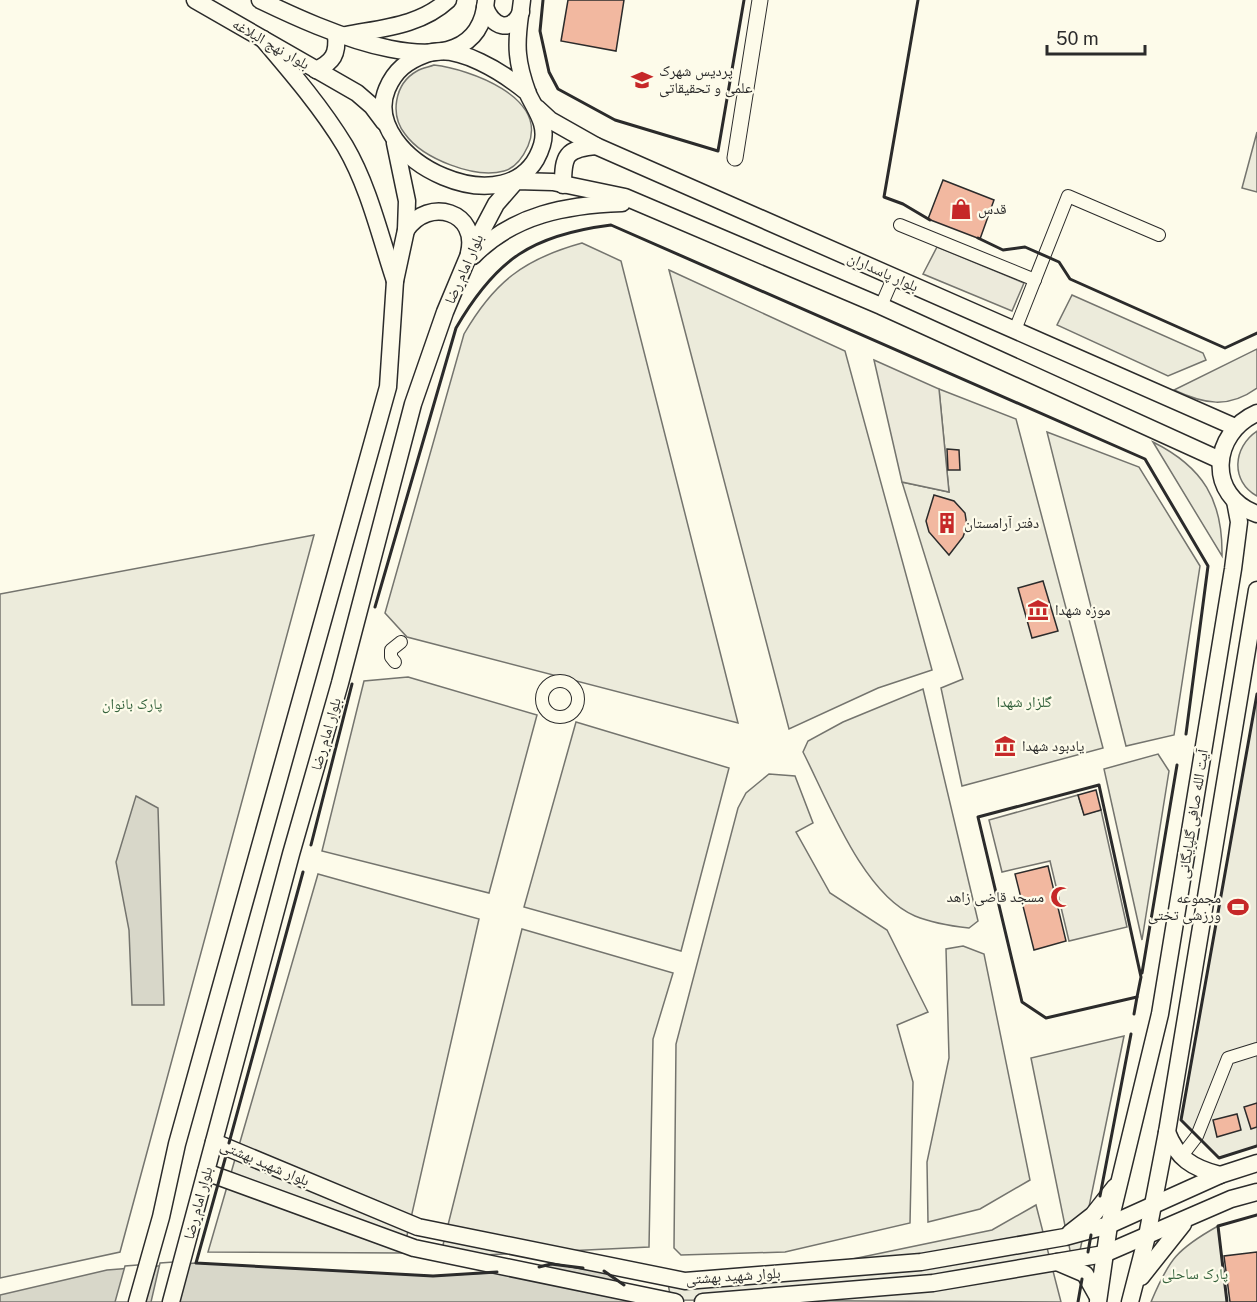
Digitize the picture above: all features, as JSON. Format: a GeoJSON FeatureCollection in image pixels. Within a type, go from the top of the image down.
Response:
{"type":"FeatureCollection","features":[{"type":"Feature","properties":{"kind":"main road","name":"بلوار نهج البلاغه"},"geometry":{"type":"LineString","coordinates":[[195,0],[357,93],[372,106],[384,122]]}},
{"type":"Feature","properties":{"kind":"main road"},"geometry":{"type":"LineString","coordinates":[[260,0],[338,35],[393,50],[432,52],[477,60],[497,70],[528,93]]}},
{"type":"Feature","properties":{"kind":"main road"},"geometry":{"type":"LineString","coordinates":[[338,35],[409,23],[426,16],[448,0]]}},
{"type":"Feature","properties":{"kind":"main road"},"geometry":{"type":"LineString","coordinates":[[485,3],[488,17],[496,24],[507,25],[517,21],[521,6]]}},
{"type":"Feature","properties":{"kind":"main road"},"geometry":{"type":"LineString","coordinates":[[137,1302],[161,1217],[177,1144],[388,387],[395,281],[406,230],[407,201],[403,172],[395,143],[384,122],[383,98],[392,76],[410,59],[456,46],[467,39],[476,30],[485,3]]}},
{"type":"Feature","properties":{"kind":"main road"},"geometry":{"type":"LineString","coordinates":[[516,181],[534,165],[543,142],[542,118],[528,93],[518,56],[521,6]]}},
{"type":"Feature","properties":{"kind":"main road"},"geometry":{"type":"LineString","coordinates":[[316,70],[334,57],[338,35]]}},
{"type":"Feature","properties":{"kind":"main road"},"geometry":{"type":"LineString","coordinates":[[263,39],[318,106],[345,147],[362,182],[395,281]]}},
{"type":"Feature","properties":{"kind":"main road","name":"بلوار پاسداران"},"geometry":{"type":"LineString","coordinates":[[537,108],[550,120],[596,146],[1235,426]]}},
{"type":"Feature","properties":{"kind":"main road"},"geometry":{"type":"LineString","coordinates":[[395,143],[430,169],[450,178],[492,187],[529,180],[626,197],[881,306],[1220,460],[1225,442],[1235,426],[1257,413]]}},
{"type":"Feature","properties":{"kind":"main road"},"geometry":{"type":"LineString","coordinates":[[562,185],[562,168],[570,152],[577,147],[596,146]]}},
{"type":"Feature","properties":{"kind":"main road","name":"بلوار امام رضا"},"geometry":{"type":"LineString","coordinates":[[171,1302],[291,854],[340,683],[413,404],[466,261],[496,204],[516,181]]}},
{"type":"Feature","properties":{"kind":"main road"},"geometry":{"type":"LineString","coordinates":[[466,261],[486,243],[533,216],[560,209],[639,203]]}},
{"type":"Feature","properties":{"kind":"main road"},"geometry":{"type":"LineString","coordinates":[[406,230],[420,215],[440,211],[450,213],[466,227],[469,237],[466,261]]}},
{"type":"Feature","properties":{"kind":"main road","name":"آیت الله صافی گلپایگانی"},"geometry":{"type":"LineString","coordinates":[[1098,1299],[1109,1225],[1163,995],[1233,569],[1239,522],[1235,501],[1226,489],[1220,460]]}},
{"type":"Feature","properties":{"kind":"main road"},"geometry":{"type":"LineString","coordinates":[[1235,501],[1257,514]]}},
{"type":"Feature","properties":{"kind":"main road","name":"آیت الله صافی گلپایگانی"},"geometry":{"type":"LineString","coordinates":[[1132,1295],[1154,1206],[1257,592]]}},
{"type":"Feature","properties":{"kind":"main road"},"geometry":{"type":"LineString","coordinates":[[1163,995],[1190,1000]]}},
{"type":"Feature","properties":{"kind":"main road"},"geometry":{"type":"LineString","coordinates":[[1167,1131],[1173,1148],[1189,1165],[1220,1175]]}},
{"type":"Feature","properties":{"kind":"main road","name":"بلوار شهید بهشتی"},"geometry":{"type":"LineString","coordinates":[[214,1142],[418,1227],[685,1281],[921,1262],[1065,1238],[1109,1225],[1220,1175],[1257,1163]]}},
{"type":"Feature","properties":{"kind":"main road","name":"بلوار شهید بهشتی"},"geometry":{"type":"LineString","coordinates":[[206,1172],[414,1248],[675,1302]]}},
{"type":"Feature","properties":{"kind":"main road"},"geometry":{"type":"LineString","coordinates":[[1065,1238],[1093,1215],[1119,1182]]}},
{"type":"Feature","properties":{"kind":"main road","name":"بلوار شهید بهشتی"},"geometry":{"type":"LineString","coordinates":[[703,1302],[933,1283],[1104,1254],[1232,1199],[1257,1192]]}},
{"type":"Feature","properties":{"kind":"main road"},"geometry":{"type":"LineString","coordinates":[[1132,1295],[1160,1250],[1187,1220]]}},
{"type":"Feature","properties":{"kind":"main road"},"geometry":{"type":"LineString","coordinates":[[1057,1262],[1084,1274],[1098,1299]]}},
{"type":"Feature","properties":{"kind":"street"},"geometry":{"type":"LineString","coordinates":[[735,158],[760,0]]}},
{"type":"Feature","properties":{"kind":"street"},"geometry":{"type":"LineString","coordinates":[[1015,330],[1022,299],[1035,280],[1068,196],[1159,235]]}},
{"type":"Feature","properties":{"kind":"street"},"geometry":{"type":"LineString","coordinates":[[900,225],[1035,280]]}},
{"type":"Feature","properties":{"kind":"street"},"geometry":{"type":"LineString","coordinates":[[881,306],[894,276]]}},
{"type":"Feature","properties":{"kind":"street"},"geometry":{"type":"LineString","coordinates":[[395,662],[391,657],[391,650],[400,642]]}},
{"type":"Feature","properties":{"kind":"street"},"geometry":{"type":"LineString","coordinates":[[1181,1157],[1197,1136],[1228,1058],[1257,1049]]}},
{"type":"Feature","properties":{"kind":"green space"},"geometry":{"type":"Polygon","coordinates":[[[434,65],[485,79],[517,100],[527,113],[531,129],[528,146],[516,165],[508,170],[492,173],[450,165],[424,151],[405,134],[397,118],[399,92],[409,77],[419,70],[434,65]]]}},
{"type":"Feature","properties":{"kind":"green space"},"geometry":{"type":"Polygon","coordinates":[[[1257,132],[1257,192],[1242,188],[1257,132]]]}},
{"type":"Feature","properties":{"kind":"green space"},"geometry":{"type":"Polygon","coordinates":[[[582,243],[621,261],[738,723],[407,637],[385,613],[464,334],[487,300],[512,275],[543,257],[582,243]]]}},
{"type":"Feature","properties":{"kind":"green space"},"geometry":{"type":"Polygon","coordinates":[[[669,270],[845,351],[932,670],[878,688],[789,729],[669,270]]]}},
{"type":"Feature","properties":{"kind":"green space"},"geometry":{"type":"Polygon","coordinates":[[[1072,295],[1203,353],[1206,360],[1168,376],[1057,325],[1072,295]]]}},
{"type":"Feature","properties":{"kind":"green space"},"geometry":{"type":"Polygon","coordinates":[[[1257,349],[1257,388],[1246,395],[1226,402],[1216,402],[1196,399],[1174,390],[1257,349]]]}},
{"type":"Feature","properties":{"kind":"green space","name":"گلزار شهدا"},"geometry":{"type":"Polygon","coordinates":[[[939,389],[1016,419],[1103,748],[962,786],[941,688],[963,679],[902,482],[949,492],[939,389]]]}},
{"type":"Feature","properties":{"kind":"green space"},"geometry":{"type":"Polygon","coordinates":[[[1257,431],[1257,496],[1242,482],[1238,464],[1243,446],[1257,431]]]}},
{"type":"Feature","properties":{"kind":"green space"},"geometry":{"type":"Polygon","coordinates":[[[1047,432],[1139,467],[1200,566],[1174,735],[1126,746],[1047,432]]]}},
{"type":"Feature","properties":{"kind":"green space"},"geometry":{"type":"Polygon","coordinates":[[[1153,442],[1185,462],[1207,487],[1219,518],[1222,556],[1153,442]]]}},
{"type":"Feature","properties":{"kind":"green space","name":"پارک بانوان"},"geometry":{"type":"Polygon","coordinates":[[[314,535],[120,1252],[0,1278],[0,594],[314,535]]]}},
{"type":"Feature","properties":{"kind":"green space"},"geometry":{"type":"Polygon","coordinates":[[[408,677],[537,715],[489,893],[322,851],[364,681],[408,677]]]}},
{"type":"Feature","properties":{"kind":"green space"},"geometry":{"type":"Polygon","coordinates":[[[923,689],[978,921],[969,928],[928,921],[915,916],[896,905],[879,888],[849,844],[803,752],[808,741],[843,722],[923,689]]]}},
{"type":"Feature","properties":{"kind":"green space","name":"مجموعه ورزشی تختی"},"geometry":{"type":"Polygon","coordinates":[[[1257,694],[1257,1146],[1219,1158],[1181,1120],[1257,694]]]}},
{"type":"Feature","properties":{"kind":"green space"},"geometry":{"type":"Polygon","coordinates":[[[576,722],[729,768],[681,951],[524,907],[576,722]]]}},
{"type":"Feature","properties":{"kind":"green space"},"geometry":{"type":"Polygon","coordinates":[[[1158,754],[1169,771],[1142,940],[1104,769],[1158,754]]]}},
{"type":"Feature","properties":{"kind":"green space"},"geometry":{"type":"Polygon","coordinates":[[[769,774],[795,776],[813,823],[796,832],[830,893],[887,930],[928,1012],[897,1025],[913,1082],[910,1223],[785,1252],[681,1255],[674,1248],[676,1044],[738,808],[746,793],[769,774]]]}},
{"type":"Feature","properties":{"kind":"green space"},"geometry":{"type":"Polygon","coordinates":[[[318,874],[479,919],[403,1253],[208,1252],[318,874]]]}},
{"type":"Feature","properties":{"kind":"green space"},"geometry":{"type":"Polygon","coordinates":[[[522,929],[673,973],[653,1039],[649,1247],[440,1257],[522,929]]]}},
{"type":"Feature","properties":{"kind":"green space"},"geometry":{"type":"Polygon","coordinates":[[[963,946],[984,954],[1030,1180],[980,1209],[928,1222],[927,1162],[949,1058],[946,949],[963,946]]]}},
{"type":"Feature","properties":{"kind":"green space"},"geometry":{"type":"Polygon","coordinates":[[[1124,1036],[1075,1275],[1031,1058],[1124,1036]]]}},
{"type":"Feature","properties":{"kind":"green space"},"geometry":{"type":"Polygon","coordinates":[[[1036,1205],[1061,1302],[671,1300],[667,1278],[790,1272],[992,1230],[1036,1205]]]}},
{"type":"Feature","properties":{"kind":"green space","name":"پارک ساحلی"},"geometry":{"type":"Polygon","coordinates":[[[1218,1226],[1227,1302],[1151,1302],[1163,1275],[1176,1256],[1218,1226]]]}},
{"type":"Feature","properties":{"kind":"shaded area"},"geometry":{"type":"Polygon","coordinates":[[[937,247],[1024,283],[1012,311],[923,274],[937,247]]]}},
{"type":"Feature","properties":{"kind":"shaded area"},"geometry":{"type":"Polygon","coordinates":[[[874,360],[939,389],[949,492],[902,482],[874,360]]]}},
{"type":"Feature","properties":{"kind":"shaded area"},"geometry":{"type":"Polygon","coordinates":[[[1078,795],[1084,814],[1101,810],[1127,927],[1069,941],[1050,861],[1002,872],[989,820],[1078,795]]]}},
{"type":"Feature","properties":{"kind":"shaded area"},"geometry":{"type":"Polygon","coordinates":[[[136,796],[158,808],[164,1005],[132,1005],[129,930],[116,862],[136,796]]]}},
{"type":"Feature","properties":{"kind":"shaded area"},"geometry":{"type":"Polygon","coordinates":[[[196,1263],[433,1276],[521,1271],[551,1264],[604,1271],[648,1302],[0,1302],[0,1295],[107,1270],[196,1263]]]}},
{"type":"Feature","properties":{"kind":"pier"},"geometry":{"type":"Polygon","coordinates":[[[188,1261],[178,1302],[151,1302],[160,1263],[188,1261]]]}},
{"type":"Feature","properties":{"kind":"pier"},"geometry":{"type":"Polygon","coordinates":[[[150,1264],[140,1302],[115,1302],[125,1266],[150,1264]]]}},
{"type":"Feature","properties":{"kind":"building"},"geometry":{"type":"Polygon","coordinates":[[[568,0],[624,0],[616,51],[561,41],[568,0]]]}},
{"type":"Feature","properties":{"kind":"building","name":"قدس"},"geometry":{"type":"Polygon","coordinates":[[[943,180],[994,200],[980,239],[928,219],[943,180]]]}},
{"type":"Feature","properties":{"kind":"building"},"geometry":{"type":"Polygon","coordinates":[[[947,449],[959,450],[960,470],[948,470],[947,449]]]}},
{"type":"Feature","properties":{"kind":"building","name":"دفتر آرامستان"},"geometry":{"type":"Polygon","coordinates":[[[934,495],[954,501],[965,513],[967,526],[963,537],[949,555],[929,532],[926,521],[934,495]]]}},
{"type":"Feature","properties":{"kind":"building","name":"موزه شهدا"},"geometry":{"type":"Polygon","coordinates":[[[1043,581],[1058,631],[1032,638],[1018,588],[1043,581]]]}},
{"type":"Feature","properties":{"kind":"building","name":"یادبود شهدا"},"geometry":{"type":"Polygon","coordinates":[[[1001,736],[1009,736],[1014,741],[1012,752],[1001,754],[996,749],[996,741],[1001,736]]]}},
{"type":"Feature","properties":{"kind":"building"},"geometry":{"type":"Polygon","coordinates":[[[1096,790],[1101,810],[1084,815],[1078,795],[1096,790]]]}},
{"type":"Feature","properties":{"kind":"building"},"geometry":{"type":"Polygon","coordinates":[[[1048,866],[1066,941],[1034,950],[1015,874],[1048,866]]]}},
{"type":"Feature","properties":{"kind":"building"},"geometry":{"type":"Polygon","coordinates":[[[1257,1103],[1257,1127],[1251,1129],[1244,1107],[1257,1103]]]}},
{"type":"Feature","properties":{"kind":"building"},"geometry":{"type":"Polygon","coordinates":[[[1237,1114],[1241,1130],[1217,1137],[1213,1120],[1237,1114]]]}},
{"type":"Feature","properties":{"kind":"building"},"geometry":{"type":"Polygon","coordinates":[[[1257,1252],[1257,1302],[1230,1302],[1224,1256],[1257,1252]]]}},
{"type":"Feature","properties":{"kind":"wall"},"geometry":{"type":"LineString","coordinates":[[543,0],[540,31],[549,72],[558,89],[615,120],[718,151],[744,0]]}},
{"type":"Feature","properties":{"kind":"wall"},"geometry":{"type":"LineString","coordinates":[[918,0],[884,197],[903,204],[930,220]]}},
{"type":"Feature","properties":{"kind":"wall"},"geometry":{"type":"LineString","coordinates":[[375,607],[456,328],[486,284],[519,254],[559,236],[583,229],[611,225],[1145,459],[1208,566],[1186,734]]}},
{"type":"Feature","properties":{"kind":"wall"},"geometry":{"type":"LineString","coordinates":[[978,238],[1003,250],[1025,247],[1059,262],[1070,279],[1225,348],[1257,333]]}},
{"type":"Feature","properties":{"kind":"wall"},"geometry":{"type":"LineString","coordinates":[[311,845],[352,684]]}},
{"type":"Feature","properties":{"kind":"wall"},"geometry":{"type":"LineString","coordinates":[[1257,694],[1181,1120],[1219,1158],[1257,1146]]}},
{"type":"Feature","properties":{"kind":"wall"},"geometry":{"type":"LineString","coordinates":[[1142,973],[1177,765]]}},
{"type":"Feature","properties":{"kind":"wall"},"geometry":{"type":"LineString","coordinates":[[1099,785],[1141,977],[1137,997],[1046,1018],[1022,1002],[978,817],[1099,785]]}},
{"type":"Feature","properties":{"kind":"wall"},"geometry":{"type":"LineString","coordinates":[[229,1143],[303,872]]}},
{"type":"Feature","properties":{"kind":"wall"},"geometry":{"type":"LineString","coordinates":[[1134,1014],[1137,997]]}},
{"type":"Feature","properties":{"kind":"wall"},"geometry":{"type":"LineString","coordinates":[[1100,1196],[1131,1034]]}},
{"type":"Feature","properties":{"kind":"wall"},"geometry":{"type":"LineString","coordinates":[[227,1152],[196,1263],[433,1276],[497,1272]]}},
{"type":"Feature","properties":{"kind":"wall"},"geometry":{"type":"LineString","coordinates":[[1227,1302],[1218,1226],[1257,1215]]}},
{"type":"Feature","properties":{"kind":"wall"},"geometry":{"type":"LineString","coordinates":[[1088,1252],[1091,1235]]}},
{"type":"Feature","properties":{"kind":"wall"},"geometry":{"type":"LineString","coordinates":[[539,1267],[551,1264],[583,1268]]}},
{"type":"Feature","properties":{"kind":"wall"},"geometry":{"type":"LineString","coordinates":[[604,1271],[624,1285]]}},
{"type":"Feature","properties":{"kind":"wall"},"geometry":{"type":"LineString","coordinates":[[1078,1302],[1082,1279]]}},
{"type":"Feature","properties":{"kind":"place","name":"پردیس شهرک علمی و تحقیقاتی"},"geometry":{"type":"Point","coordinates":[642,80]}},
{"type":"Feature","properties":{"kind":"place","name":"قدس"},"geometry":{"type":"Point","coordinates":[961,209]}},
{"type":"Feature","properties":{"kind":"place","name":"دفتر آرامستان"},"geometry":{"type":"Point","coordinates":[947,523]}},
{"type":"Feature","properties":{"kind":"place","name":"موزه شهدا"},"geometry":{"type":"Point","coordinates":[1038,610]}},
{"type":"Feature","properties":{"kind":"place","name":"یادبود شهدا"},"geometry":{"type":"Point","coordinates":[1005,746]}},
{"type":"Feature","properties":{"kind":"place","name":"مسجد قاضی زاهد"},"geometry":{"type":"Point","coordinates":[1061,897]}},
{"type":"Feature","properties":{"kind":"place","name":"مجموعه ورزشی تختی"},"geometry":{"type":"Point","coordinates":[1238,907]}}]}
